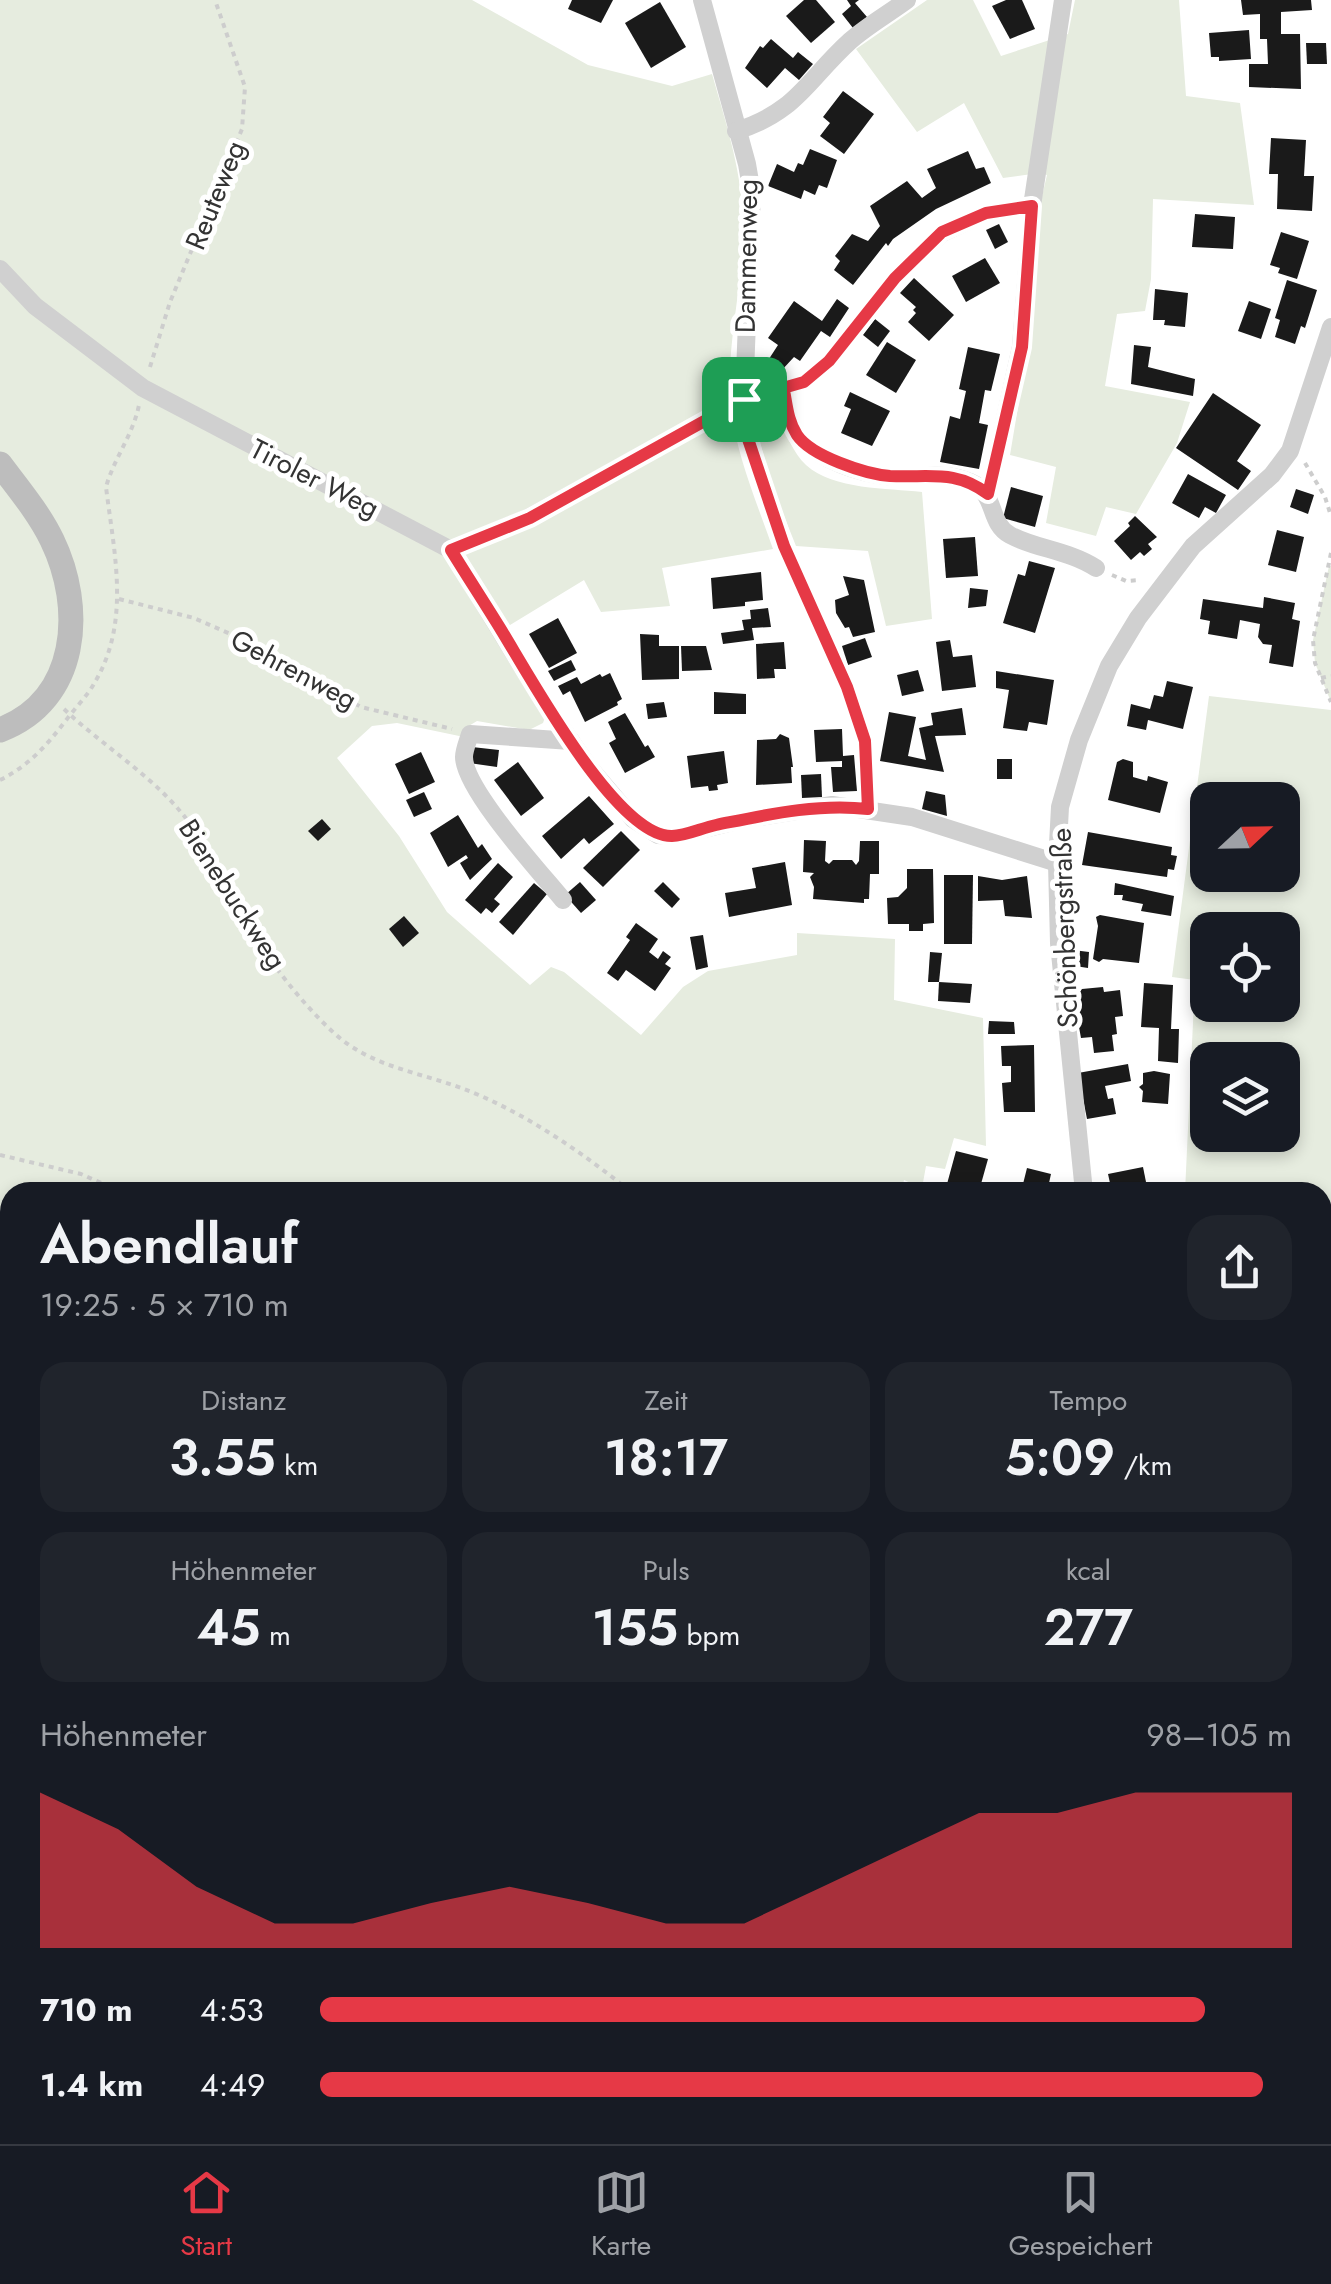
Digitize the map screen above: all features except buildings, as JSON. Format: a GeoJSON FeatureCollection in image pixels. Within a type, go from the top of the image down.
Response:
{"type":"FeatureCollection","features":[{"type":"Feature","properties":{"kind":"street","name":"Dammenweg"},"geometry":{"type":"LineString","coordinates":[[702,0],[752,193],[744,399],[748,439],[784,546]]}},
{"type":"Feature","properties":{"kind":"street"},"geometry":{"type":"LineString","coordinates":[[736,131],[760,124],[797,99],[850,41],[907,0]]}},
{"type":"Feature","properties":{"kind":"street"},"geometry":{"type":"LineString","coordinates":[[1063,0],[1032,206],[1022,347],[988,494],[998,524],[1008,534],[1080,558],[1096,568]]}},
{"type":"Feature","properties":{"kind":"street"},"geometry":{"type":"LineString","coordinates":[[1032,206],[986,213],[942,232],[895,278],[829,361],[804,382],[744,399],[530,518],[451,550],[571,742],[633,819],[658,834],[675,836],[832,805],[912,817],[1057,863]]}},
{"type":"Feature","properties":{"kind":"street","name":"Tiroler Weg"},"geometry":{"type":"LineString","coordinates":[[0,269],[35,306],[142,388],[451,550]]}},
{"type":"Feature","properties":{"kind":"street","name":"Schönbergstraße"},"geometry":{"type":"LineString","coordinates":[[1083,1182],[1059,943],[1060,807],[1089,708],[1109,666],[1138,618],[1193,546],[1272,475],[1290,451],[1331,326]]}},
{"type":"Feature","properties":{"kind":"street"},"geometry":{"type":"LineString","coordinates":[[784,390],[790,422],[800,440],[844,465],[886,476],[954,476],[974,483],[988,494]]}},
{"type":"Feature","properties":{"kind":"street"},"geometry":{"type":"LineString","coordinates":[[0,464],[53,541],[71,615],[68,660],[50,696],[0,730]]}},
{"type":"Feature","properties":{"kind":"street"},"geometry":{"type":"LineString","coordinates":[[563,900],[468,776],[464,756],[470,734],[571,742]]}},
{"type":"Feature","properties":{"kind":"lane"},"geometry":{"type":"LineString","coordinates":[[784,546],[847,687],[865,741],[868,809]]}},
{"type":"Feature","properties":{"kind":"path","name":"Reuteweg"},"geometry":{"type":"LineString","coordinates":[[0,780],[37,756],[95,683],[116,625],[119,599],[106,487],[134,428],[142,388],[170,302],[242,128],[244,88],[216,0]]}},
{"type":"Feature","properties":{"kind":"path"},"geometry":{"type":"LineString","coordinates":[[1290,451],[1307,464],[1331,516]]}},
{"type":"Feature","properties":{"kind":"path"},"geometry":{"type":"LineString","coordinates":[[1331,553],[1313,640],[1320,678],[1331,702]]}},
{"type":"Feature","properties":{"kind":"path","name":"Gehrenweg"},"geometry":{"type":"LineString","coordinates":[[119,599],[207,624],[361,707],[470,734]]}},
{"type":"Feature","properties":{"kind":"path"},"geometry":{"type":"LineString","coordinates":[[1320,678],[1331,676]]}},
{"type":"Feature","properties":{"kind":"path","name":"Bienebuckweg"},"geometry":{"type":"LineString","coordinates":[[50,696],[144,774],[190,823],[259,944],[334,1033],[378,1063],[466,1090],[543,1128],[618,1182]]}},
{"type":"Feature","properties":{"kind":"path"},"geometry":{"type":"LineString","coordinates":[[0,1155],[99,1182]]}},
{"type":"Feature","properties":{"kind":"shaded area"},"geometry":{"type":"Polygon","coordinates":[[[0,0],[472,0],[588,65],[672,86],[712,74],[734,155],[743,217],[730,367],[731,409],[743,462],[773,549],[662,568],[670,606],[601,612],[584,580],[502,630],[545,717],[543,723],[529,730],[477,721],[467,727],[464,737],[397,723],[372,726],[337,758],[399,836],[447,912],[530,985],[551,967],[564,972],[641,1035],[683,987],[708,971],[797,955],[797,933],[895,939],[894,1000],[983,1018],[986,1146],[954,1138],[945,1169],[926,1166],[923,1182],[0,1182],[0,0]]]}},
{"type":"Feature","properties":{"kind":"shaded area"},"geometry":{"type":"Polygon","coordinates":[[[927,0],[973,0],[1001,56],[1068,34],[1075,0],[1179,0],[1186,96],[1240,103],[1254,205],[1153,199],[1151,279],[1145,311],[1117,314],[1105,386],[1190,402],[1177,443],[1136,514],[1106,507],[1096,536],[1046,523],[1056,467],[1010,455],[1028,347],[1039,209],[1047,175],[1003,178],[964,103],[917,132],[856,49],[927,0]]]}},
{"type":"Feature","properties":{"kind":"shaded area"},"geometry":{"type":"Polygon","coordinates":[[[762,413],[777,417],[797,455],[818,473],[861,486],[922,492],[932,619],[886,626],[868,551],[796,546],[762,449],[755,416],[762,413]]]}},
{"type":"Feature","properties":{"kind":"shaded area"},"geometry":{"type":"Polygon","coordinates":[[[1329,566],[1331,702],[1315,663],[1313,640],[1329,566]]]}},
{"type":"Feature","properties":{"kind":"shaded area"},"geometry":{"type":"Polygon","coordinates":[[[1209,696],[1331,710],[1331,1182],[1185,1182],[1190,1086],[1190,1152],[1300,1152],[1300,1042],[1192,1042],[1193,1022],[1300,1022],[1300,912],[1190,912],[1190,979],[1172,977],[1190,840],[1190,892],[1300,892],[1300,782],[1198,782],[1209,696]]]}},
{"type":"Feature","properties":{"kind":"route"},"geometry":{"type":"LineString","coordinates":[[744,399],[530,518],[451,550],[544,704],[588,766],[633,819],[658,834],[675,836],[832,805],[868,809],[865,741],[847,687],[784,546],[748,439],[744,399],[784,390],[790,422],[800,440],[844,465],[886,476],[954,476],[974,483],[988,494],[1022,347],[1032,206],[986,213],[942,232],[895,278],[829,361],[804,382],[744,399]]}}]}
